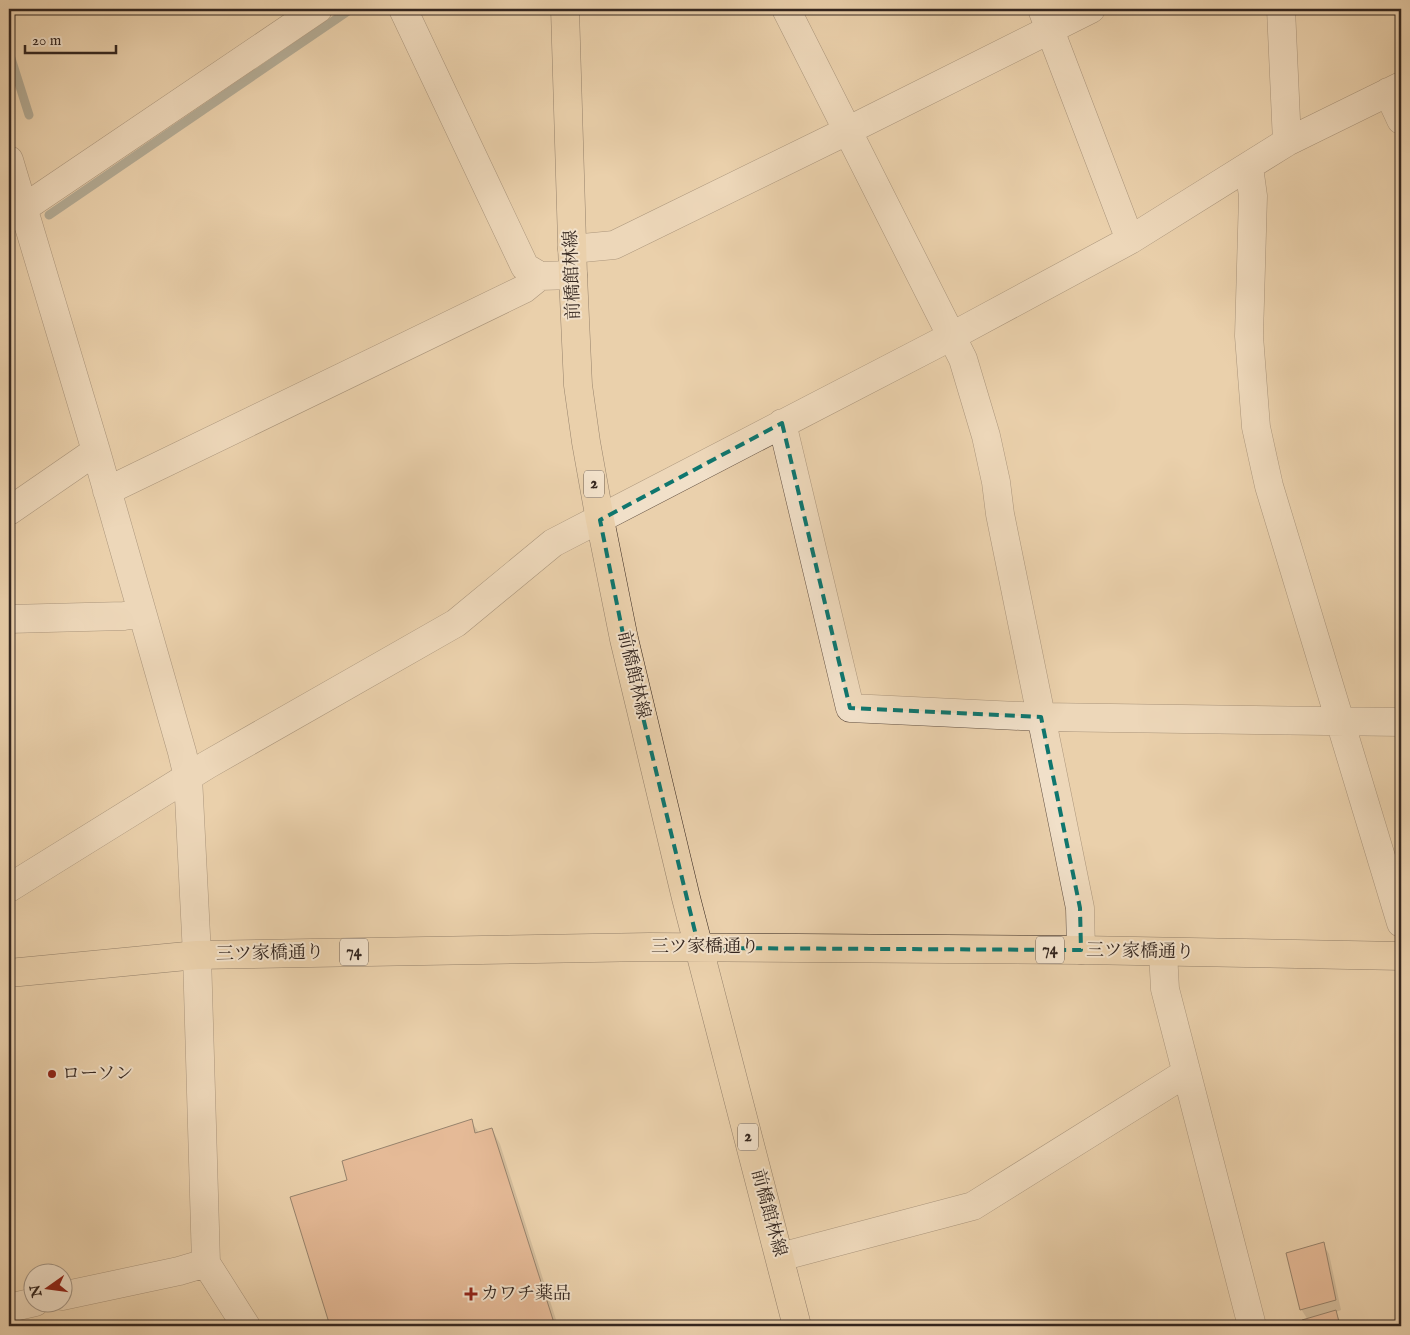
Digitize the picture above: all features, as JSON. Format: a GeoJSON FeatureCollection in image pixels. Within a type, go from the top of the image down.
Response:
{"type":"FeatureCollection","features":[{"type":"Feature","properties":{"kind":"main road","name":"前橋館林線"},"geometry":{"type":"LineString","coordinates":[[565,9],[572,262],[578,385],[586,442],[624,639],[699,948],[797,1326]]}},
{"type":"Feature","properties":{"kind":"main road","name":"三ツ家橋通り"},"geometry":{"type":"LineString","coordinates":[[9,973],[197,955],[699,948],[1081,950],[1401,956]]}},
{"type":"Feature","properties":{"kind":"street"},"geometry":{"type":"LineString","coordinates":[[16,214],[318,9]]}},
{"type":"Feature","properties":{"kind":"street"},"geometry":{"type":"LineString","coordinates":[[403,9],[525,267],[540,276]]}},
{"type":"Feature","properties":{"kind":"street"},"geometry":{"type":"LineString","coordinates":[[786,9],[963,359],[986,436],[996,482],[1000,514],[1080,908],[1081,950]]}},
{"type":"Feature","properties":{"kind":"street"},"geometry":{"type":"LineString","coordinates":[[107,491],[524,289],[540,276],[614,245],[847,131],[1046,19],[1091,9]]}},
{"type":"Feature","properties":{"kind":"street"},"geometry":{"type":"LineString","coordinates":[[1281,9],[1288,142]]}},
{"type":"Feature","properties":{"kind":"street"},"geometry":{"type":"LineString","coordinates":[[1046,19],[1130,240]]}},
{"type":"Feature","properties":{"kind":"street"},"geometry":{"type":"LineString","coordinates":[[9,888],[188,777],[456,624],[553,543],[952,336],[1130,240],[1288,142],[1395,89],[1401,120]]}},
{"type":"Feature","properties":{"kind":"street"},"geometry":{"type":"LineString","coordinates":[[9,160],[16,214],[96,451],[188,777],[197,955],[206,1263],[246,1326]]}},
{"type":"Feature","properties":{"kind":"street"},"geometry":{"type":"LineString","coordinates":[[1249,167],[1253,196],[1249,336],[1256,427],[1269,486],[1401,923]]}},
{"type":"Feature","properties":{"kind":"street"},"geometry":{"type":"LineString","coordinates":[[782,423],[850,708],[1041,717],[1401,722]]}},
{"type":"Feature","properties":{"kind":"street"},"geometry":{"type":"LineString","coordinates":[[9,511],[96,451]]}},
{"type":"Feature","properties":{"kind":"street"},"geometry":{"type":"LineString","coordinates":[[9,619],[124,616],[142,613]]}},
{"type":"Feature","properties":{"kind":"street"},"geometry":{"type":"LineString","coordinates":[[1163,952],[1165,989],[1252,1326]]}},
{"type":"Feature","properties":{"kind":"street"},"geometry":{"type":"LineString","coordinates":[[780,1257],[973,1206],[1186,1073]]}},
{"type":"Feature","properties":{"kind":"street"},"geometry":{"type":"LineString","coordinates":[[72,1294],[179,1271],[206,1263]]}},
{"type":"Feature","properties":{"kind":"street"},"geometry":{"type":"LineString","coordinates":[[9,1308],[22,1305]]}},
{"type":"Feature","properties":{"kind":"highlighted area"},"geometry":{"type":"Polygon","coordinates":[[[782,423],[850,708],[1041,717],[1080,908],[1081,950],[699,948],[624,639],[600,520],[782,423]]]}},
{"type":"Feature","properties":{"kind":"building"},"geometry":{"type":"Polygon","coordinates":[[[472,1119],[475,1133],[492,1128],[555,1326],[330,1326],[290,1197],[347,1180],[342,1161],[472,1119]]]}},
{"type":"Feature","properties":{"kind":"building"},"geometry":{"type":"Polygon","coordinates":[[[1324,1242],[1336,1300],[1300,1310],[1286,1253],[1324,1242]]]}},
{"type":"Feature","properties":{"kind":"building"},"geometry":{"type":"Polygon","coordinates":[[[1336,1310],[1340,1326],[1304,1326],[1302,1320],[1336,1310]]]}},
{"type":"Feature","properties":{"kind":"waterway"},"geometry":{"type":"LineString","coordinates":[[49,215],[351,9]]}},
{"type":"Feature","properties":{"kind":"waterway"},"geometry":{"type":"LineString","coordinates":[[9,52],[29,115]]}},
{"type":"Feature","properties":{"kind":"place","name":"ローソン"},"geometry":{"type":"Point","coordinates":[52,1074]}},
{"type":"Feature","properties":{"kind":"place","name":"カワチ薬品"},"geometry":{"type":"Point","coordinates":[471,1294]}}]}
